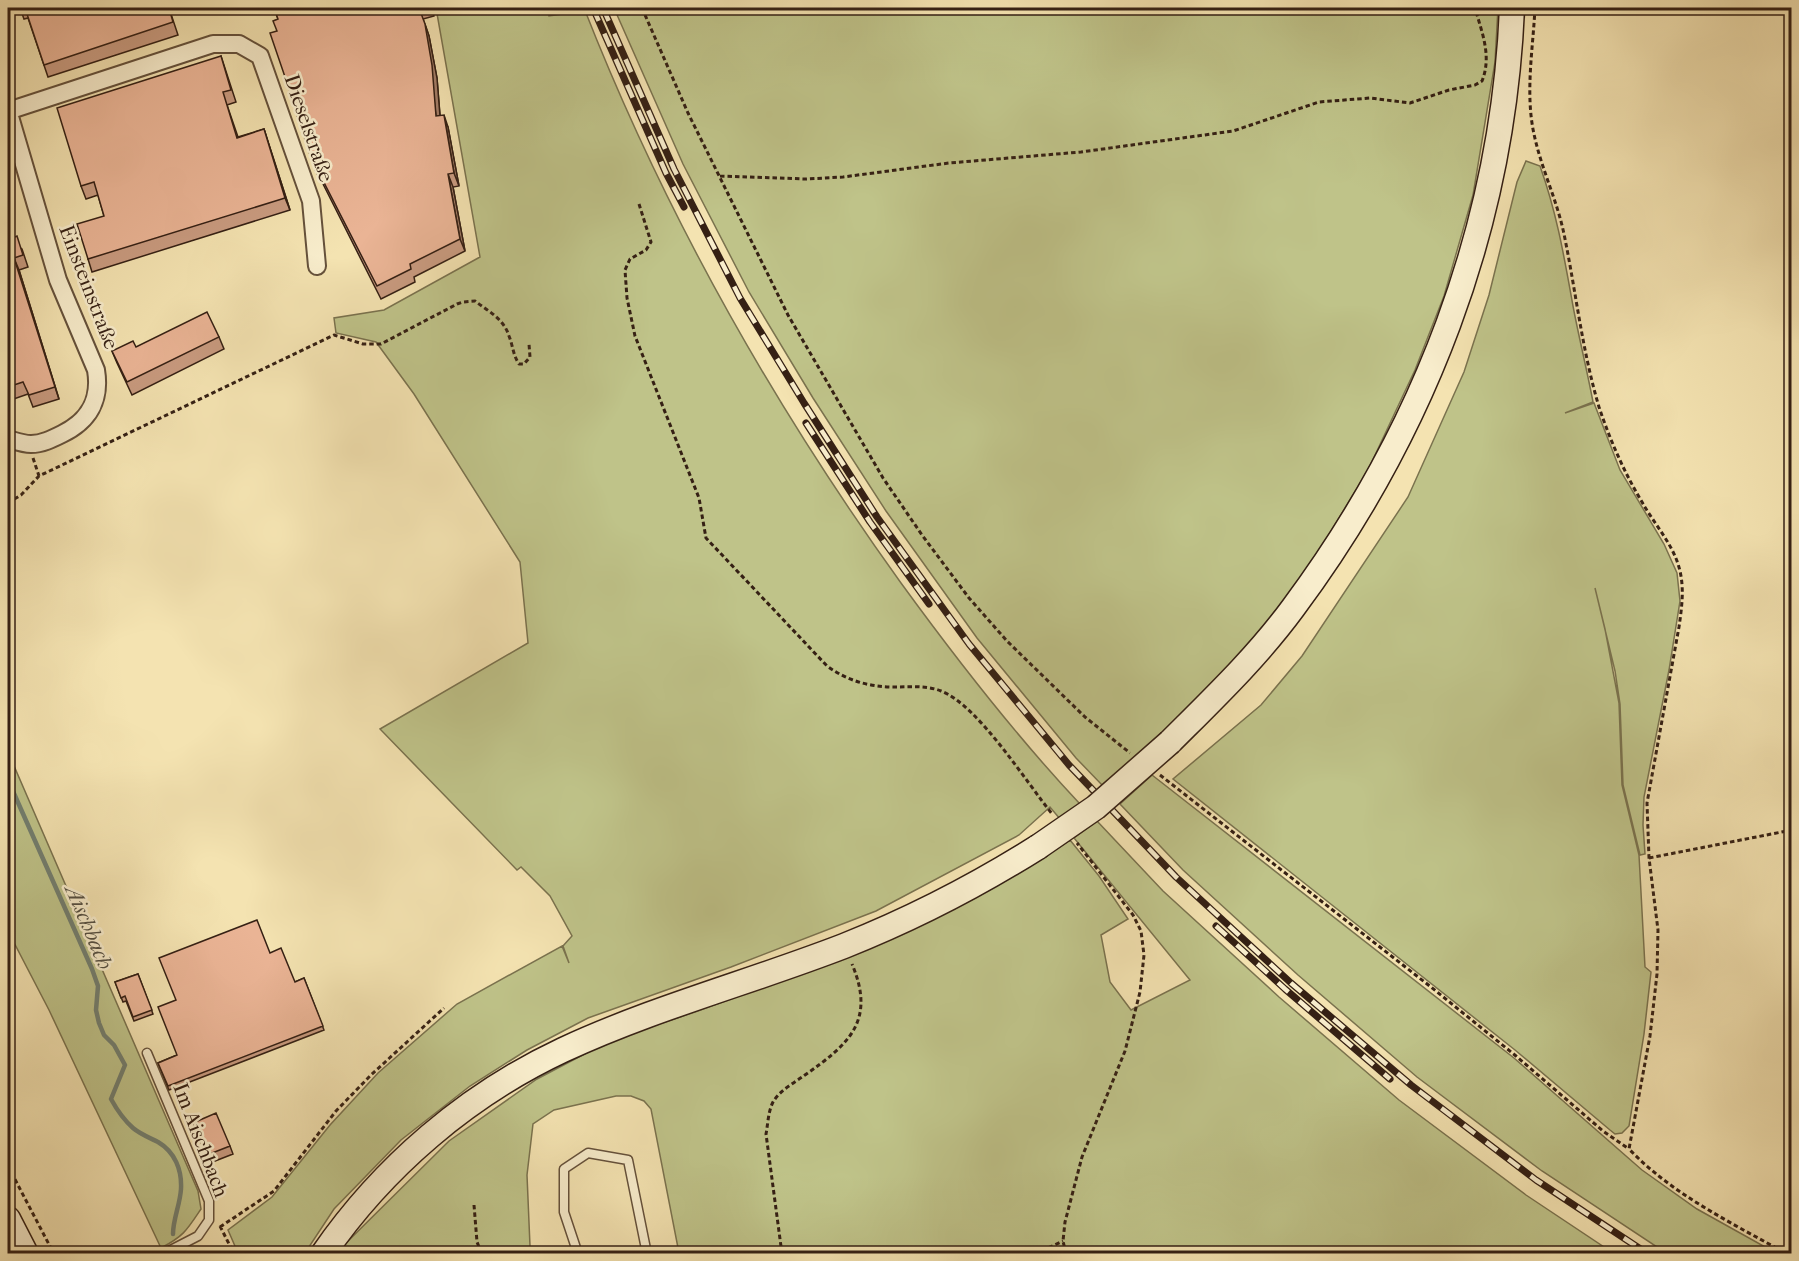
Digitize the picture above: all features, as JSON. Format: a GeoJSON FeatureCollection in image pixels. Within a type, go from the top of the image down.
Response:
{"type":"FeatureCollection","features":[{"type":"Feature","properties":{"kind":"main road"},"geometry":{"type":"LineString","coordinates":[[323,1254],[365,1199],[399,1164],[446,1122],[477,1099],[562,1050],[612,1029],[771,973],[900,923],[949,899],[1038,847],[1096,807],[1170,742],[1230,682],[1292,609],[1334,549],[1379,478],[1415,405],[1456,305],[1483,214],[1501,123],[1512,8]]}},
{"type":"Feature","properties":{"kind":"main road"},"geometry":{"type":"LineString","coordinates":[[8,1219],[26,1254]]}},
{"type":"Feature","properties":{"kind":"street","name":"Dieselstraße"},"geometry":{"type":"LineString","coordinates":[[8,111],[213,44],[239,44],[260,56],[311,201],[317,266]]}},
{"type":"Feature","properties":{"kind":"street","name":"Einsteinstraße"},"geometry":{"type":"LineString","coordinates":[[8,111],[57,280],[96,370],[98,382],[97,396],[90,413],[73,429],[50,440],[31,444],[8,439]]}},
{"type":"Feature","properties":{"kind":"lane","name":"Im Aischbach"},"geometry":{"type":"LineString","coordinates":[[147,1053],[209,1201],[209,1220],[198,1236],[164,1254]]}},
{"type":"Feature","properties":{"kind":"lane"},"geometry":{"type":"LineString","coordinates":[[578,1254],[564,1212],[564,1169],[588,1153],[628,1160],[647,1254]]}},
{"type":"Feature","properties":{"kind":"path"},"geometry":{"type":"LineString","coordinates":[[642,8],[688,113],[788,315],[860,440],[922,535],[969,598],[1007,641],[1085,717],[1132,754]]}},
{"type":"Feature","properties":{"kind":"path"},"geometry":{"type":"LineString","coordinates":[[720,176],[806,179],[843,177],[949,163],[1081,152],[1233,131],[1319,102],[1370,98],[1410,103],[1482,81],[1487,50],[1475,8]]}},
{"type":"Feature","properties":{"kind":"path"},"geometry":{"type":"LineString","coordinates":[[1535,8],[1529,92],[1534,135],[1564,234],[1590,373],[1611,440],[1625,472],[1678,563],[1682,581],[1680,627],[1648,794],[1648,858],[1658,930],[1657,974],[1650,1036],[1629,1149]]}},
{"type":"Feature","properties":{"kind":"path"},"geometry":{"type":"LineString","coordinates":[[639,204],[651,242],[646,250],[630,259],[625,270],[627,298],[635,336],[699,498],[706,538]]}},
{"type":"Feature","properties":{"kind":"path"},"geometry":{"type":"LineString","coordinates":[[8,503],[26,491],[39,476],[334,335],[363,344],[381,344],[463,302],[475,301],[502,322],[519,364],[524,364],[530,357],[529,344]]}},
{"type":"Feature","properties":{"kind":"path"},"geometry":{"type":"LineString","coordinates":[[1158,774],[1431,987],[1603,1131],[1629,1149],[1644,1165],[1699,1204],[1787,1254]]}},
{"type":"Feature","properties":{"kind":"path"},"geometry":{"type":"LineString","coordinates":[[1648,858],[1791,830]]}},
{"type":"Feature","properties":{"kind":"path"},"geometry":{"type":"LineString","coordinates":[[782,1254],[766,1134],[769,1115],[780,1093],[813,1069],[849,1038],[856,1026],[861,1009],[858,977]]}},
{"type":"Feature","properties":{"kind":"path"},"geometry":{"type":"LineString","coordinates":[[220,1227],[274,1191],[336,1111],[393,1054],[444,1008]]}},
{"type":"Feature","properties":{"kind":"path"},"geometry":{"type":"LineString","coordinates":[[8,1166],[54,1254]]}},
{"type":"Feature","properties":{"kind":"path"},"geometry":{"type":"LineString","coordinates":[[474,1205],[477,1242],[482,1254]]}},
{"type":"Feature","properties":{"kind":"path"},"geometry":{"type":"LineString","coordinates":[[209,1220],[220,1227],[234,1254]]}},
{"type":"Feature","properties":{"kind":"path"},"geometry":{"type":"LineString","coordinates":[[1035,1254],[1063,1241]]}},
{"type":"Feature","properties":{"kind":"green space"},"geometry":{"type":"Polygon","coordinates":[[[436,8],[548,8],[549,16],[562,14],[561,8],[584,8],[649,159],[686,233],[724,305],[809,447],[854,516],[943,640],[1010,724],[1080,804],[1060,819],[1050,807],[1019,835],[876,911],[731,967],[588,1018],[527,1050],[470,1086],[401,1140],[334,1209],[305,1253],[238,1253],[228,1230],[272,1197],[330,1125],[378,1073],[457,1004],[562,946],[569,963],[563,946],[572,936],[550,896],[521,867],[517,870],[380,729],[528,643],[520,562],[414,394],[376,342],[336,333],[334,318],[384,310],[480,257],[436,8]]]}},
{"type":"Feature","properties":{"kind":"green space"},"geometry":{"type":"Polygon","coordinates":[[[614,8],[1498,8],[1495,62],[1473,195],[1444,296],[1415,370],[1368,470],[1307,571],[1259,632],[1184,715],[1103,786],[1076,758],[977,638],[886,511],[813,398],[749,292],[683,164],[614,8]]]}},
{"type":"Feature","properties":{"kind":"green space"},"geometry":{"type":"Polygon","coordinates":[[[1526,161],[1540,166],[1556,218],[1593,402],[1565,413],[1594,403],[1620,470],[1664,544],[1677,573],[1680,601],[1644,797],[1645,854],[1640,855],[1623,785],[1620,704],[1605,631],[1619,703],[1622,785],[1639,855],[1645,967],[1651,972],[1644,1034],[1629,1126],[1622,1133],[1615,1134],[1515,1050],[1173,779],[1261,705],[1302,656],[1408,497],[1464,372],[1489,295],[1517,182],[1526,161]]]}},
{"type":"Feature","properties":{"kind":"green space"},"geometry":{"type":"Polygon","coordinates":[[[8,752],[198,1191],[201,1209],[184,1232],[161,1248],[49,1010],[8,931],[8,752]]]}},
{"type":"Feature","properties":{"kind":"green space"},"geometry":{"type":"Polygon","coordinates":[[[1152,775],[1514,1058],[1642,1170],[1697,1209],[1776,1253],[1666,1253],[1542,1171],[1417,1077],[1298,975],[1183,870],[1120,804],[1152,775]]]}},
{"type":"Feature","properties":{"kind":"green space"},"geometry":{"type":"Polygon","coordinates":[[[1097,821],[1163,891],[1279,997],[1399,1100],[1526,1195],[1613,1253],[679,1253],[651,1109],[644,1101],[631,1096],[616,1096],[554,1110],[533,1124],[527,1175],[532,1253],[337,1254],[449,1141],[537,1079],[611,1040],[838,960],[1038,861],[1070,840],[1099,876],[1128,919],[1101,935],[1110,982],[1131,1010],[1190,980],[1074,838],[1097,821]]]}},
{"type":"Feature","properties":{"kind":"building"},"geometry":{"type":"Polygon","coordinates":[[[25,8],[169,8],[173,22],[44,65],[25,8]]]}},
{"type":"Feature","properties":{"kind":"building"},"geometry":{"type":"Polygon","coordinates":[[[274,8],[419,8],[425,24],[432,65],[436,116],[444,115],[454,173],[448,174],[460,239],[410,264],[411,269],[377,286],[317,169],[315,170],[270,33],[277,31],[273,21],[278,19],[274,8]]]}},
{"type":"Feature","properties":{"kind":"building"},"geometry":{"type":"Polygon","coordinates":[[[221,56],[231,90],[223,92],[237,138],[264,129],[285,198],[88,259],[77,224],[104,216],[94,182],[81,186],[57,108],[221,56]]]}},
{"type":"Feature","properties":{"kind":"building"},"geometry":{"type":"Polygon","coordinates":[[[17,236],[23,255],[14,258],[55,387],[29,395],[23,382],[8,387],[8,240],[17,236]]]}},
{"type":"Feature","properties":{"kind":"building"},"geometry":{"type":"Polygon","coordinates":[[[207,312],[219,337],[127,382],[112,351],[133,341],[136,347],[207,312]]]}},
{"type":"Feature","properties":{"kind":"building"},"geometry":{"type":"Polygon","coordinates":[[[257,920],[270,953],[281,948],[295,982],[304,978],[323,1026],[168,1086],[158,1063],[177,1055],[158,1007],[176,1000],[159,958],[257,920]]]}},
{"type":"Feature","properties":{"kind":"building"},"geometry":{"type":"Polygon","coordinates":[[[138,974],[152,1010],[133,1017],[125,996],[121,998],[115,982],[138,974]]]}},
{"type":"Feature","properties":{"kind":"building"},"geometry":{"type":"Polygon","coordinates":[[[216,1113],[230,1146],[207,1155],[193,1123],[216,1113]]]}},
{"type":"Feature","properties":{"kind":"waterway","name":"Aischbach"},"geometry":{"type":"LineString","coordinates":[[8,780],[92,969],[98,986],[96,1010],[99,1023],[104,1035],[114,1045],[125,1065],[111,1099],[133,1128],[169,1151],[179,1168],[181,1189],[173,1234]]}},
{"type":"Feature","properties":{"kind":"railway"},"geometry":{"type":"LineString","coordinates":[[593,8],[666,173],[684,207]]}},
{"type":"Feature","properties":{"kind":"railway"},"geometry":{"type":"LineString","coordinates":[[603,8],[674,169],[740,298],[804,403],[877,517],[969,644],[1069,765],[1176,877],[1291,983],[1411,1085],[1536,1180],[1648,1254]]}},
{"type":"Feature","properties":{"kind":"railway"},"geometry":{"type":"LineString","coordinates":[[806,423],[870,522],[929,604]]}},
{"type":"Feature","properties":{"kind":"railway"},"geometry":{"type":"LineString","coordinates":[[1216,926],[1390,1079]]}}]}
